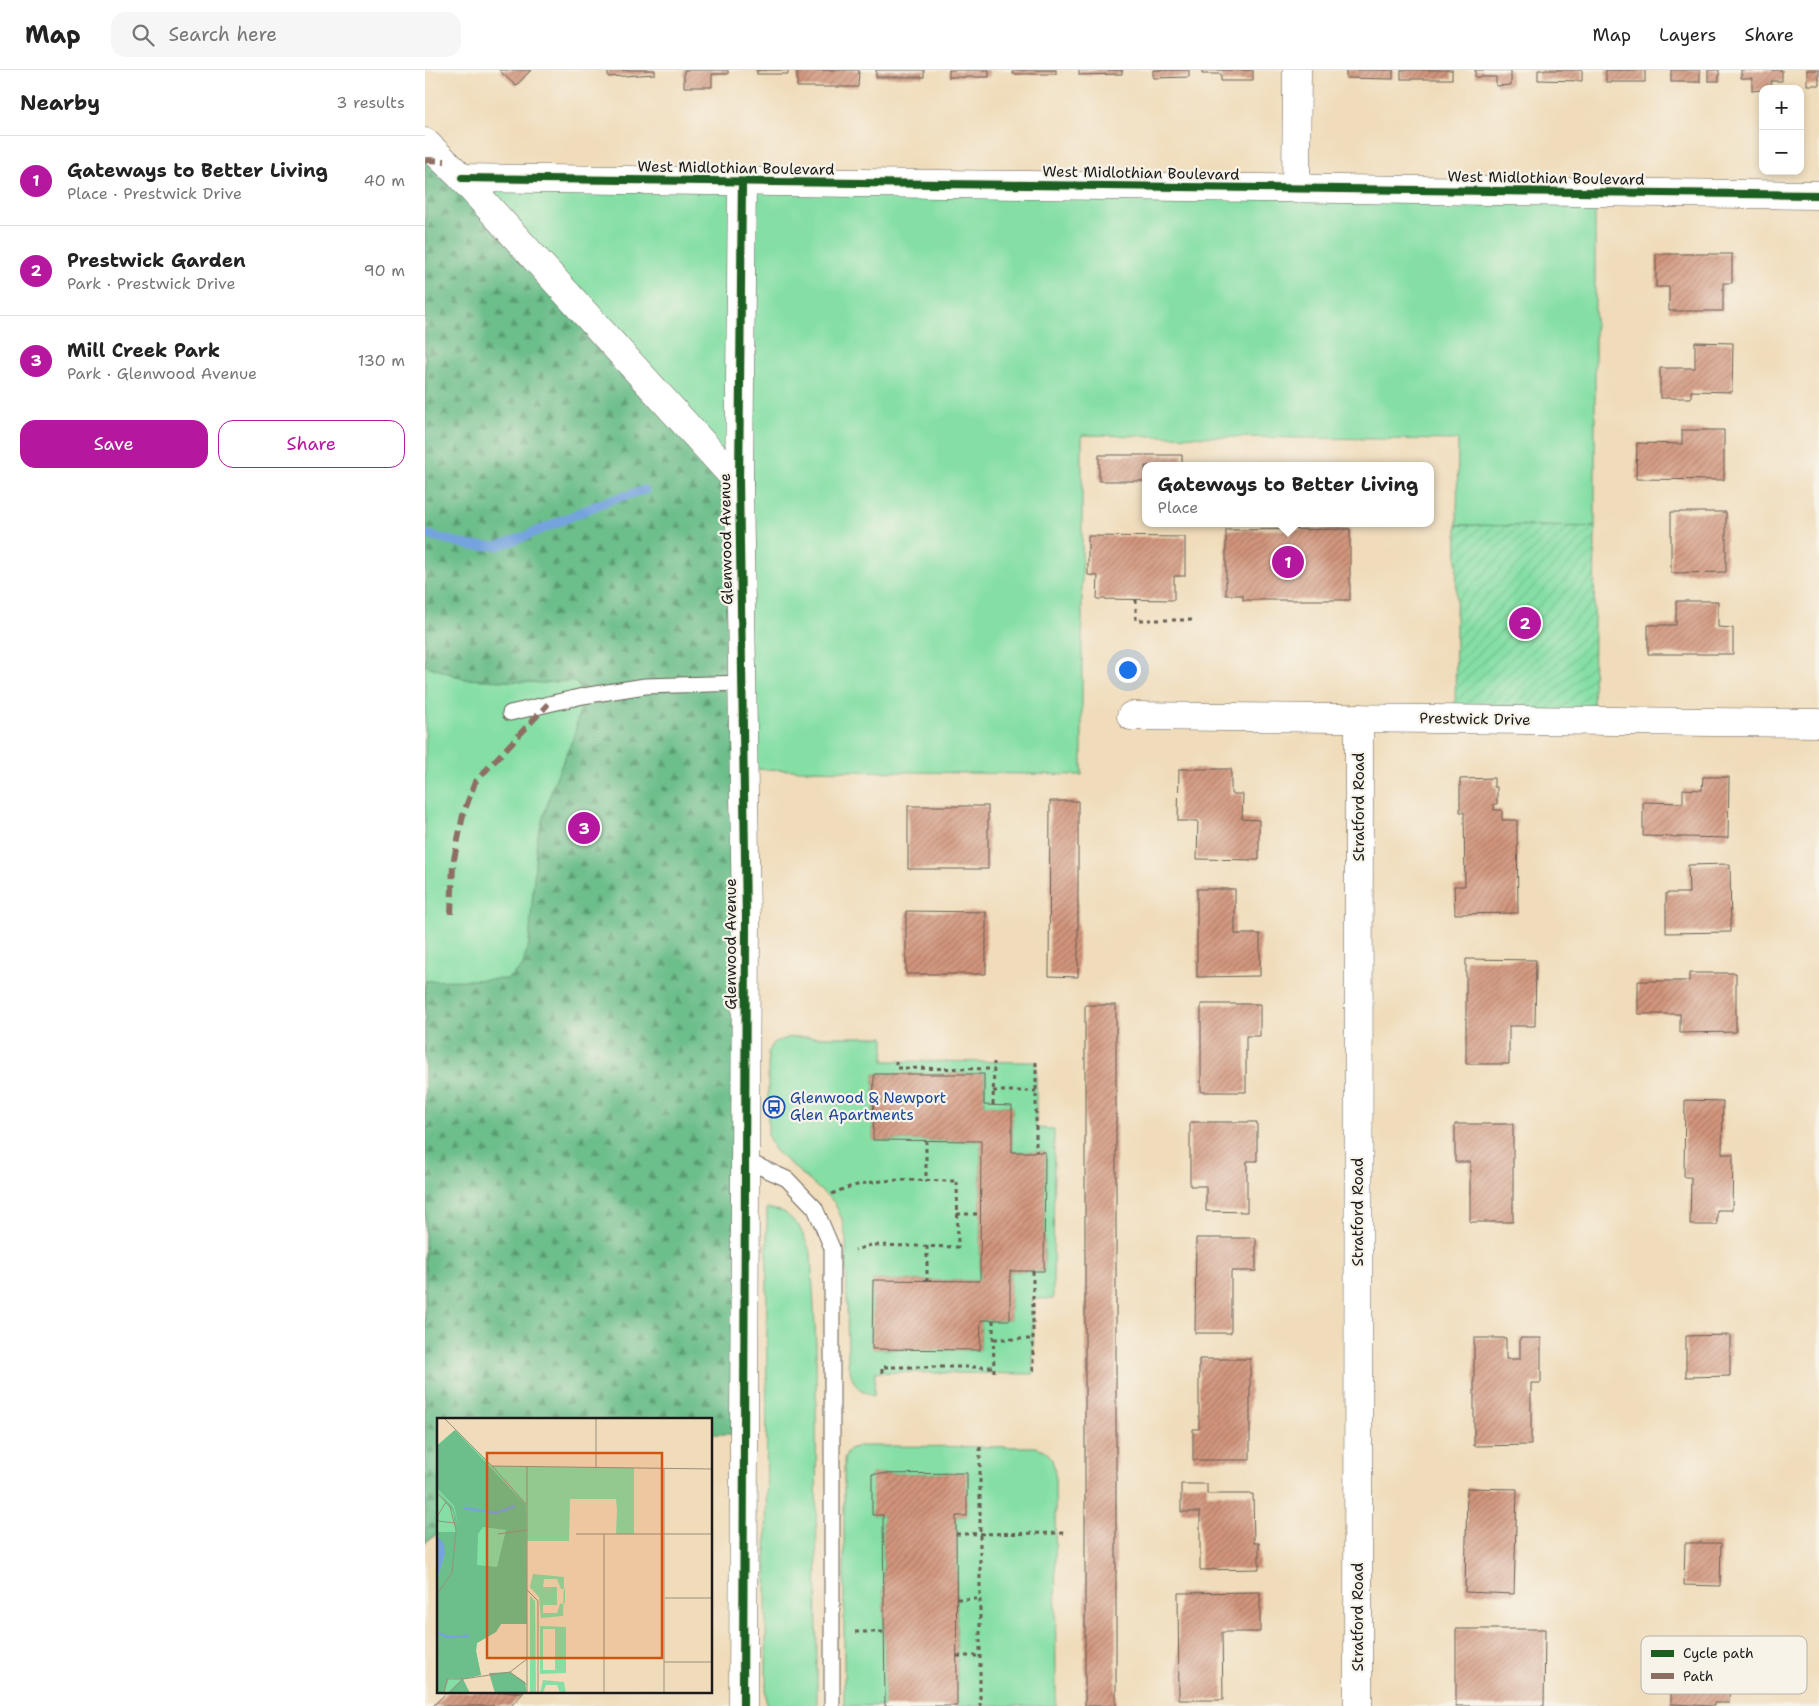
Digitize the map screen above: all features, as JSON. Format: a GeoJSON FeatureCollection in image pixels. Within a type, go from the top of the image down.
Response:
{"type":"FeatureCollection","features":[{"type":"Feature","properties":{"kind":"street"},"geometry":{"type":"LineString","coordinates":[[1296,189],[1297,70]]}},
{"type":"Feature","properties":{"kind":"street","name":"Glenwood Avenue"},"geometry":{"type":"LineString","coordinates":[[425,142],[462,178],[739,483]]}},
{"type":"Feature","properties":{"kind":"street","name":"West Midlothian Boulevard"},"geometry":{"type":"LineString","coordinates":[[462,178],[1819,195]]}},
{"type":"Feature","properties":{"kind":"street","name":"Glenwood Avenue"},"geometry":{"type":"LineString","coordinates":[[742,182],[739,483],[746,918],[743,1706]]}},
{"type":"Feature","properties":{"kind":"street","name":"Prestwick Drive"},"geometry":{"type":"LineString","coordinates":[[1131,716],[1819,723]]}},
{"type":"Feature","properties":{"kind":"street","name":"Stratford Road"},"geometry":{"type":"LineString","coordinates":[[1358,1706],[1359,718]]}},
{"type":"Feature","properties":{"kind":"lane"},"geometry":{"type":"LineString","coordinates":[[510,713],[583,696],[645,686],[742,683]]}},
{"type":"Feature","properties":{"kind":"lane"},"geometry":{"type":"LineString","coordinates":[[745,1160],[787,1179],[811,1205],[832,1248],[832,1706]]}},
{"type":"Feature","properties":{"kind":"path"},"geometry":{"type":"LineString","coordinates":[[1136,600],[1136,620],[1194,620]]}},
{"type":"Feature","properties":{"kind":"path"},"geometry":{"type":"LineString","coordinates":[[896,1061],[896,1068],[994,1069]]}},
{"type":"Feature","properties":{"kind":"path"},"geometry":{"type":"LineString","coordinates":[[993,1105],[994,1062]]}},
{"type":"Feature","properties":{"kind":"path"},"geometry":{"type":"LineString","coordinates":[[1036,1062],[1036,1152]]}},
{"type":"Feature","properties":{"kind":"path"},"geometry":{"type":"LineString","coordinates":[[993,1091],[1036,1091]]}},
{"type":"Feature","properties":{"kind":"path"},"geometry":{"type":"LineString","coordinates":[[926,1140],[926,1181]]}},
{"type":"Feature","properties":{"kind":"path"},"geometry":{"type":"LineString","coordinates":[[811,1205],[842,1189],[873,1181],[957,1181],[958,1246],[871,1245],[832,1257]]}},
{"type":"Feature","properties":{"kind":"path"},"geometry":{"type":"LineString","coordinates":[[957,1214],[980,1214]]}},
{"type":"Feature","properties":{"kind":"path"},"geometry":{"type":"LineString","coordinates":[[927,1246],[927,1281]]}},
{"type":"Feature","properties":{"kind":"path"},"geometry":{"type":"LineString","coordinates":[[1033,1271],[1033,1374]]}},
{"type":"Feature","properties":{"kind":"path"},"geometry":{"type":"LineString","coordinates":[[993,1320],[994,1374]]}},
{"type":"Feature","properties":{"kind":"path"},"geometry":{"type":"LineString","coordinates":[[994,1339],[1033,1339]]}},
{"type":"Feature","properties":{"kind":"path"},"geometry":{"type":"LineString","coordinates":[[883,1373],[883,1367],[994,1367]]}},
{"type":"Feature","properties":{"kind":"path"},"geometry":{"type":"LineString","coordinates":[[980,1447],[980,1706]]}},
{"type":"Feature","properties":{"kind":"path"},"geometry":{"type":"LineString","coordinates":[[956,1534],[1068,1533]]}},
{"type":"Feature","properties":{"kind":"path"},"geometry":{"type":"LineString","coordinates":[[957,1599],[980,1599]]}},
{"type":"Feature","properties":{"kind":"path"},"geometry":{"type":"LineString","coordinates":[[832,1632],[884,1632]]}},
{"type":"Feature","properties":{"kind":"path"},"geometry":{"type":"LineString","coordinates":[[957,1656],[980,1656]]}},
{"type":"Feature","properties":{"kind":"green space"},"geometry":{"type":"Polygon","coordinates":[[[425,142],[462,178],[1595,192],[1595,527],[1457,525],[1458,440],[1082,435],[1082,775],[743,769],[712,1418],[437,1418],[437,1534],[425,1542],[425,142]]]}},
{"type":"Feature","properties":{"kind":"green space"},"geometry":{"type":"Polygon","coordinates":[[[425,142],[739,483],[744,1434],[713,1434],[713,1418],[437,1418],[437,1534],[425,1542],[425,981],[507,979],[522,967],[529,944],[537,838],[553,785],[574,736],[583,696],[578,684],[571,681],[543,683],[465,679],[425,665],[425,142]]]}},
{"type":"Feature","properties":{"kind":"green space"},"geometry":{"type":"Polygon","coordinates":[[[1457,525],[1595,527],[1593,720],[1455,719],[1457,525]]]}},
{"type":"Feature","properties":{"kind":"green space"},"geometry":{"type":"Polygon","coordinates":[[[791,1037],[884,1037],[884,1061],[1036,1062],[1036,1128],[1054,1129],[1053,1299],[1033,1299],[1033,1374],[875,1372],[874,1396],[856,1385],[848,1365],[846,1240],[842,1219],[834,1202],[774,1150],[768,1136],[768,1053],[774,1042],[791,1037]],[[874,1074],[873,1140],[981,1141],[980,1281],[873,1280],[873,1349],[980,1350],[981,1320],[1010,1320],[1010,1271],[1044,1271],[1045,1152],[1012,1152],[1012,1106],[984,1105],[984,1074],[874,1074]]]}},
{"type":"Feature","properties":{"kind":"green space"},"geometry":{"type":"Polygon","coordinates":[[[767,1208],[784,1212],[799,1226],[811,1253],[816,1345],[817,1706],[766,1706],[767,1208]]]}},
{"type":"Feature","properties":{"kind":"green space"},"geometry":{"type":"Polygon","coordinates":[[[859,1446],[1036,1447],[1048,1453],[1055,1473],[1056,1706],[957,1706],[956,1516],[967,1516],[966,1473],[872,1474],[873,1515],[883,1515],[885,1706],[844,1706],[844,1460],[849,1449],[859,1446]]]}},
{"type":"Feature","properties":{"kind":"building"},"geometry":{"type":"Polygon","coordinates":[[[499,70],[531,70],[516,86],[499,70]]]}},
{"type":"Feature","properties":{"kind":"building"},"geometry":{"type":"Polygon","coordinates":[[[608,70],[655,70],[655,74],[608,77],[608,70]]]}},
{"type":"Feature","properties":{"kind":"building"},"geometry":{"type":"Polygon","coordinates":[[[684,70],[728,70],[728,74],[712,74],[712,87],[684,87],[684,70]]]}},
{"type":"Feature","properties":{"kind":"building"},"geometry":{"type":"Polygon","coordinates":[[[757,70],[788,70],[788,74],[757,74],[757,70]]]}},
{"type":"Feature","properties":{"kind":"building"},"geometry":{"type":"Polygon","coordinates":[[[797,70],[859,70],[858,87],[797,87],[797,70]]]}},
{"type":"Feature","properties":{"kind":"building"},"geometry":{"type":"Polygon","coordinates":[[[876,70],[924,70],[924,77],[876,77],[876,70]]]}},
{"type":"Feature","properties":{"kind":"building"},"geometry":{"type":"Polygon","coordinates":[[[949,70],[989,70],[989,77],[949,77],[949,70]]]}},
{"type":"Feature","properties":{"kind":"building"},"geometry":{"type":"Polygon","coordinates":[[[1013,70],[1056,70],[1056,74],[1013,74],[1013,70]]]}},
{"type":"Feature","properties":{"kind":"building"},"geometry":{"type":"Polygon","coordinates":[[[1079,70],[1122,70],[1122,74],[1079,75],[1079,70]]]}},
{"type":"Feature","properties":{"kind":"building"},"geometry":{"type":"Polygon","coordinates":[[[1153,70],[1189,70],[1189,77],[1153,78],[1153,70]]]}},
{"type":"Feature","properties":{"kind":"building"},"geometry":{"type":"Polygon","coordinates":[[[1202,70],[1253,70],[1253,81],[1221,81],[1221,74],[1202,74],[1202,70]]]}},
{"type":"Feature","properties":{"kind":"building"},"geometry":{"type":"Polygon","coordinates":[[[1346,70],[1393,70],[1393,79],[1346,78],[1346,70]]]}},
{"type":"Feature","properties":{"kind":"building"},"geometry":{"type":"Polygon","coordinates":[[[1401,70],[1452,70],[1452,79],[1401,79],[1401,70]]]}},
{"type":"Feature","properties":{"kind":"building"},"geometry":{"type":"Polygon","coordinates":[[[1475,70],[1511,70],[1511,85],[1496,86],[1496,77],[1475,77],[1475,70]]]}},
{"type":"Feature","properties":{"kind":"building"},"geometry":{"type":"Polygon","coordinates":[[[1538,70],[1582,70],[1582,81],[1538,80],[1538,70]]]}},
{"type":"Feature","properties":{"kind":"building"},"geometry":{"type":"Polygon","coordinates":[[[1606,70],[1645,70],[1645,82],[1606,82],[1606,70]]]}},
{"type":"Feature","properties":{"kind":"building"},"geometry":{"type":"Polygon","coordinates":[[[1671,70],[1700,70],[1700,82],[1671,82],[1671,70]]]}},
{"type":"Feature","properties":{"kind":"building"},"geometry":{"type":"Polygon","coordinates":[[[1708,70],[1719,70],[1719,81],[1708,81],[1708,70]]]}},
{"type":"Feature","properties":{"kind":"building"},"geometry":{"type":"Polygon","coordinates":[[[1741,70],[1782,70],[1782,81],[1771,81],[1771,85],[1759,85],[1759,90],[1752,91],[1752,78],[1741,78],[1741,70]]]}},
{"type":"Feature","properties":{"kind":"building"},"geometry":{"type":"Polygon","coordinates":[[[1807,70],[1819,70],[1819,85],[1807,85],[1807,70]]]}},
{"type":"Feature","properties":{"kind":"building"},"geometry":{"type":"Polygon","coordinates":[[[1656,254],[1732,254],[1732,283],[1723,283],[1723,311],[1669,311],[1669,287],[1656,287],[1656,254]]]}},
{"type":"Feature","properties":{"kind":"building"},"geometry":{"type":"Polygon","coordinates":[[[1695,342],[1733,343],[1732,392],[1691,391],[1691,398],[1660,398],[1660,368],[1695,368],[1695,342]]]}},
{"type":"Feature","properties":{"kind":"building"},"geometry":{"type":"Polygon","coordinates":[[[1682,430],[1724,430],[1724,480],[1636,479],[1637,443],[1682,444],[1682,430]]]}},
{"type":"Feature","properties":{"kind":"building"},"geometry":{"type":"Polygon","coordinates":[[[1099,455],[1182,455],[1182,462],[1142,462],[1142,481],[1099,481],[1099,455]]]}},
{"type":"Feature","properties":{"kind":"building"},"geometry":{"type":"Polygon","coordinates":[[[1671,512],[1726,512],[1726,572],[1671,573],[1671,512]]]}},
{"type":"Feature","properties":{"kind":"building"},"geometry":{"type":"Polygon","coordinates":[[[1350,529],[1350,600],[1243,600],[1243,595],[1226,595],[1226,530],[1350,529]]]}},
{"type":"Feature","properties":{"kind":"building"},"geometry":{"type":"Polygon","coordinates":[[[1088,536],[1185,537],[1185,576],[1174,576],[1174,600],[1097,599],[1098,576],[1088,575],[1088,536]]]}},
{"type":"Feature","properties":{"kind":"building"},"geometry":{"type":"Polygon","coordinates":[[[1676,601],[1718,601],[1718,627],[1733,628],[1733,654],[1648,654],[1648,625],[1676,625],[1676,601]]]}},
{"type":"Feature","properties":{"kind":"building"},"geometry":{"type":"Polygon","coordinates":[[[1179,769],[1231,769],[1231,794],[1243,794],[1242,819],[1259,820],[1259,860],[1197,859],[1198,821],[1178,821],[1179,769]]]}},
{"type":"Feature","properties":{"kind":"building"},"geometry":{"type":"Polygon","coordinates":[[[1703,777],[1729,777],[1728,838],[1643,836],[1643,802],[1683,803],[1683,789],[1702,790],[1703,777]]]}},
{"type":"Feature","properties":{"kind":"building"},"geometry":{"type":"Polygon","coordinates":[[[1494,778],[1494,787],[1497,787],[1497,804],[1494,804],[1494,810],[1502,810],[1502,820],[1517,820],[1518,913],[1455,914],[1454,886],[1465,886],[1464,812],[1460,812],[1460,779],[1494,778]]]}},
{"type":"Feature","properties":{"kind":"building"},"geometry":{"type":"Polygon","coordinates":[[[1050,801],[1078,801],[1078,977],[1049,976],[1050,801]]]}},
{"type":"Feature","properties":{"kind":"building"},"geometry":{"type":"Polygon","coordinates":[[[908,806],[988,806],[988,869],[908,869],[908,806]]]}},
{"type":"Feature","properties":{"kind":"building"},"geometry":{"type":"Polygon","coordinates":[[[1730,864],[1731,932],[1666,933],[1666,893],[1689,893],[1688,865],[1730,864]]]}},
{"type":"Feature","properties":{"kind":"building"},"geometry":{"type":"Polygon","coordinates":[[[1197,889],[1235,889],[1235,934],[1260,934],[1260,976],[1197,977],[1197,889]]]}},
{"type":"Feature","properties":{"kind":"building"},"geometry":{"type":"Polygon","coordinates":[[[906,911],[986,912],[986,974],[906,974],[906,911]]]}},
{"type":"Feature","properties":{"kind":"building"},"geometry":{"type":"Polygon","coordinates":[[[1466,959],[1536,960],[1535,1026],[1509,1026],[1509,1064],[1466,1064],[1466,959]]]}},
{"type":"Feature","properties":{"kind":"building"},"geometry":{"type":"Polygon","coordinates":[[[1689,973],[1736,973],[1736,1032],[1680,1033],[1680,1014],[1638,1014],[1638,981],[1689,981],[1689,973]]]}},
{"type":"Feature","properties":{"kind":"building"},"geometry":{"type":"Polygon","coordinates":[[[1201,1004],[1260,1004],[1260,1036],[1246,1036],[1246,1092],[1201,1092],[1201,1004]]]}},
{"type":"Feature","properties":{"kind":"building"},"geometry":{"type":"Polygon","coordinates":[[[1085,1005],[1116,1005],[1116,1706],[1085,1706],[1085,1005]]]}},
{"type":"Feature","properties":{"kind":"building"},"geometry":{"type":"Polygon","coordinates":[[[874,1074],[984,1074],[984,1105],[1012,1106],[1012,1152],[1045,1152],[1044,1271],[1010,1271],[1010,1320],[981,1320],[980,1350],[872,1349],[873,1280],[980,1281],[981,1141],[873,1140],[874,1074]]]}},
{"type":"Feature","properties":{"kind":"building"},"geometry":{"type":"Polygon","coordinates":[[[1685,1100],[1723,1101],[1722,1154],[1733,1154],[1732,1210],[1717,1210],[1717,1225],[1690,1225],[1691,1177],[1684,1177],[1685,1100]]]}},
{"type":"Feature","properties":{"kind":"building"},"geometry":{"type":"Polygon","coordinates":[[[1190,1122],[1257,1122],[1257,1161],[1247,1161],[1247,1212],[1206,1211],[1206,1186],[1190,1186],[1190,1122]]]}},
{"type":"Feature","properties":{"kind":"building"},"geometry":{"type":"Polygon","coordinates":[[[1455,1124],[1513,1124],[1513,1222],[1470,1222],[1470,1162],[1455,1162],[1455,1124]]]}},
{"type":"Feature","properties":{"kind":"building"},"geometry":{"type":"Polygon","coordinates":[[[1196,1238],[1256,1238],[1256,1271],[1231,1271],[1231,1333],[1195,1333],[1196,1238]]]}},
{"type":"Feature","properties":{"kind":"building"},"geometry":{"type":"Polygon","coordinates":[[[1730,1335],[1730,1376],[1686,1377],[1686,1336],[1730,1335]]]}},
{"type":"Feature","properties":{"kind":"building"},"geometry":{"type":"Polygon","coordinates":[[[1474,1338],[1506,1338],[1506,1359],[1520,1359],[1520,1338],[1541,1338],[1541,1383],[1531,1383],[1531,1445],[1474,1446],[1474,1338]]]}},
{"type":"Feature","properties":{"kind":"building"},"geometry":{"type":"Polygon","coordinates":[[[1199,1359],[1250,1359],[1250,1460],[1193,1460],[1193,1429],[1199,1429],[1199,1359]]]}},
{"type":"Feature","properties":{"kind":"building"},"geometry":{"type":"Polygon","coordinates":[[[967,1473],[967,1516],[956,1516],[957,1706],[885,1706],[883,1515],[872,1515],[872,1474],[967,1473]]]}},
{"type":"Feature","properties":{"kind":"building"},"geometry":{"type":"Polygon","coordinates":[[[1181,1484],[1207,1484],[1207,1494],[1253,1494],[1254,1543],[1259,1543],[1259,1569],[1200,1570],[1200,1512],[1181,1512],[1181,1484]]]}},
{"type":"Feature","properties":{"kind":"building"},"geometry":{"type":"Polygon","coordinates":[[[1467,1488],[1517,1489],[1514,1594],[1465,1592],[1467,1488]]]}},
{"type":"Feature","properties":{"kind":"building"},"geometry":{"type":"Polygon","coordinates":[[[1685,1543],[1721,1543],[1720,1586],[1684,1585],[1685,1543]]]}},
{"type":"Feature","properties":{"kind":"building"},"geometry":{"type":"Polygon","coordinates":[[[1260,1592],[1260,1632],[1222,1632],[1223,1700],[1179,1700],[1178,1593],[1260,1592]]]}},
{"type":"Feature","properties":{"kind":"building"},"geometry":{"type":"Polygon","coordinates":[[[1456,1629],[1545,1629],[1544,1706],[1456,1706],[1456,1629]]]}},
{"type":"Feature","properties":{"kind":"building"},"geometry":{"type":"Polygon","coordinates":[[[445,1694],[522,1694],[511,1706],[433,1706],[445,1694]]]}},
{"type":"Feature","properties":{"kind":"building"},"geometry":{"type":"Polygon","coordinates":[[[1671,1694],[1729,1694],[1729,1703],[1714,1703],[1714,1706],[1671,1704],[1671,1694]]]}},
{"type":"Feature","properties":{"kind":"waterway"},"geometry":{"type":"LineString","coordinates":[[425,534],[472,546],[498,546],[607,501],[645,490]]}},
{"type":"Feature","properties":{"kind":"marked path"},"geometry":{"type":"LineString","coordinates":[[425,160],[445,161]]}},
{"type":"Feature","properties":{"kind":"marked path"},"geometry":{"type":"LineString","coordinates":[[451,914],[453,864],[463,815],[475,782],[548,704]]}},
{"type":"Feature","properties":{"kind":"cycle path"},"geometry":{"type":"LineString","coordinates":[[462,178],[1819,195]]}},
{"type":"Feature","properties":{"kind":"cycle path"},"geometry":{"type":"LineString","coordinates":[[742,182],[739,483],[746,918],[743,1706]]}},
{"type":"Feature","properties":{"kind":"place","name":"Gateways to Better Living"},"geometry":{"type":"Point","coordinates":[1288,562]}},
{"type":"Feature","properties":{"kind":"place","name":"Prestwick Garden"},"geometry":{"type":"Point","coordinates":[1525,623]}},
{"type":"Feature","properties":{"kind":"place","name":"Mill Creek Park"},"geometry":{"type":"Point","coordinates":[584,828]}},
{"type":"Feature","properties":{"kind":"place","name":"Glenwood & Newport Glen Apartments"},"geometry":{"type":"Point","coordinates":[774,1107]}}]}
